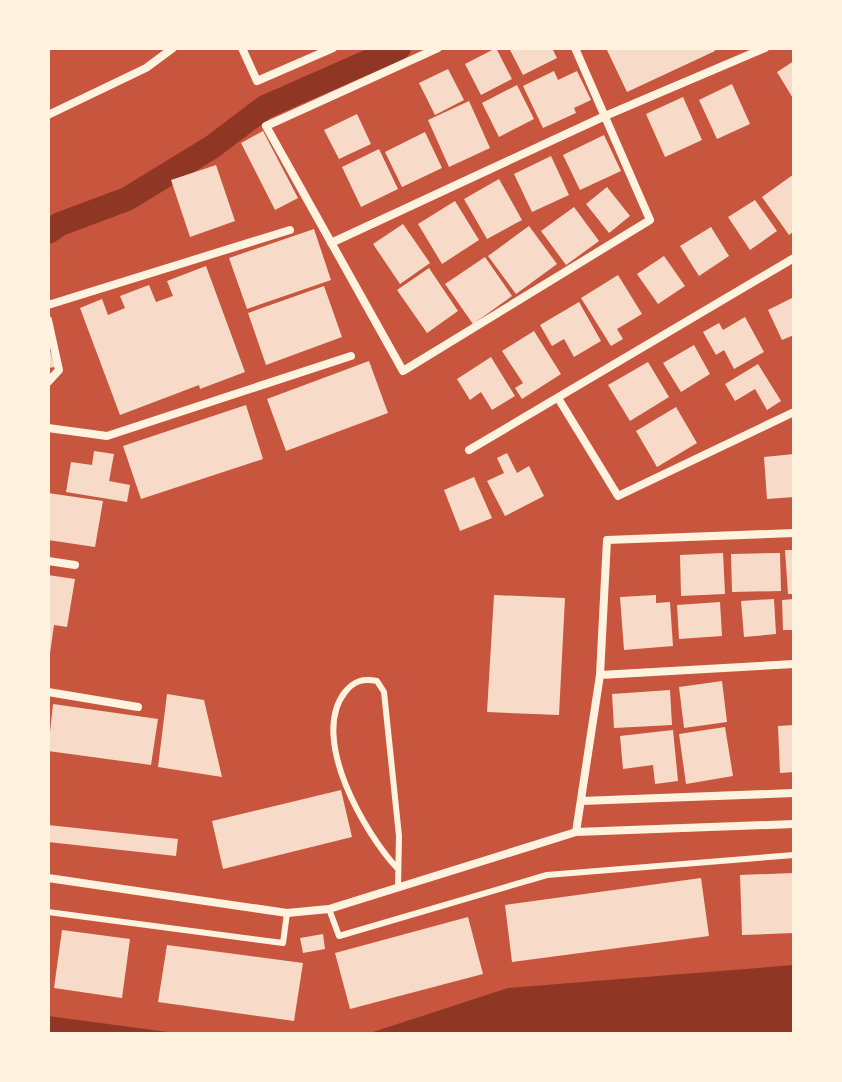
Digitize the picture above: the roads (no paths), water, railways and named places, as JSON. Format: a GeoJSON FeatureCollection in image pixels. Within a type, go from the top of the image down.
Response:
{"type":"FeatureCollection","features":[{"type":"Feature","properties":{"kind":"street"},"geometry":{"type":"LineString","coordinates":[[48,115],[146,68],[173,48]]}},
{"type":"Feature","properties":{"kind":"street"},"geometry":{"type":"LineString","coordinates":[[242,48],[257,81],[333,48]]}},
{"type":"Feature","properties":{"kind":"street"},"geometry":{"type":"LineString","coordinates":[[438,48],[266,126],[403,371],[650,220],[575,48]]}},
{"type":"Feature","properties":{"kind":"street"},"geometry":{"type":"LineString","coordinates":[[331,243],[605,116],[765,48]]}},
{"type":"Feature","properties":{"kind":"street"},"geometry":{"type":"LineString","coordinates":[[48,305],[290,230]]}},
{"type":"Feature","properties":{"kind":"street"},"geometry":{"type":"LineString","coordinates":[[469,450],[794,258]]}},
{"type":"Feature","properties":{"kind":"street"},"geometry":{"type":"LineString","coordinates":[[48,320],[59,370],[48,382]]}},
{"type":"Feature","properties":{"kind":"street"},"geometry":{"type":"LineString","coordinates":[[48,428],[107,436],[351,356]]}},
{"type":"Feature","properties":{"kind":"street"},"geometry":{"type":"LineString","coordinates":[[558,398],[618,496],[794,412]]}},
{"type":"Feature","properties":{"kind":"street"},"geometry":{"type":"LineString","coordinates":[[576,832],[600,675],[607,540],[794,533]]}},
{"type":"Feature","properties":{"kind":"street"},"geometry":{"type":"LineString","coordinates":[[48,561],[75,565]]}},
{"type":"Feature","properties":{"kind":"street"},"geometry":{"type":"LineString","coordinates":[[600,675],[794,664]]}},
{"type":"Feature","properties":{"kind":"street"},"geometry":{"type":"LineString","coordinates":[[48,692],[138,707]]}},
{"type":"Feature","properties":{"kind":"street"},"geometry":{"type":"LineString","coordinates":[[581,801],[794,793]]}},
{"type":"Feature","properties":{"kind":"street"},"geometry":{"type":"LineString","coordinates":[[48,878],[287,913],[329,909],[576,832],[794,824]]}},
{"type":"Feature","properties":{"kind":"lane"},"geometry":{"type":"LineString","coordinates":[[398,869],[381,850],[357,813],[336,754],[334,711],[353,683],[365,678],[377,681],[384,692],[399,836],[398,887]]}},
{"type":"Feature","properties":{"kind":"lane"},"geometry":{"type":"LineString","coordinates":[[329,909],[339,936],[547,875],[794,855]]}},
{"type":"Feature","properties":{"kind":"lane"},"geometry":{"type":"LineString","coordinates":[[48,912],[283,943],[287,913]]}},
{"type":"Feature","properties":{"kind":"waterway"},"geometry":{"type":"LineString","coordinates":[[48,232],[60,224],[127,199],[212,147],[265,107],[399,48]]}}]}
